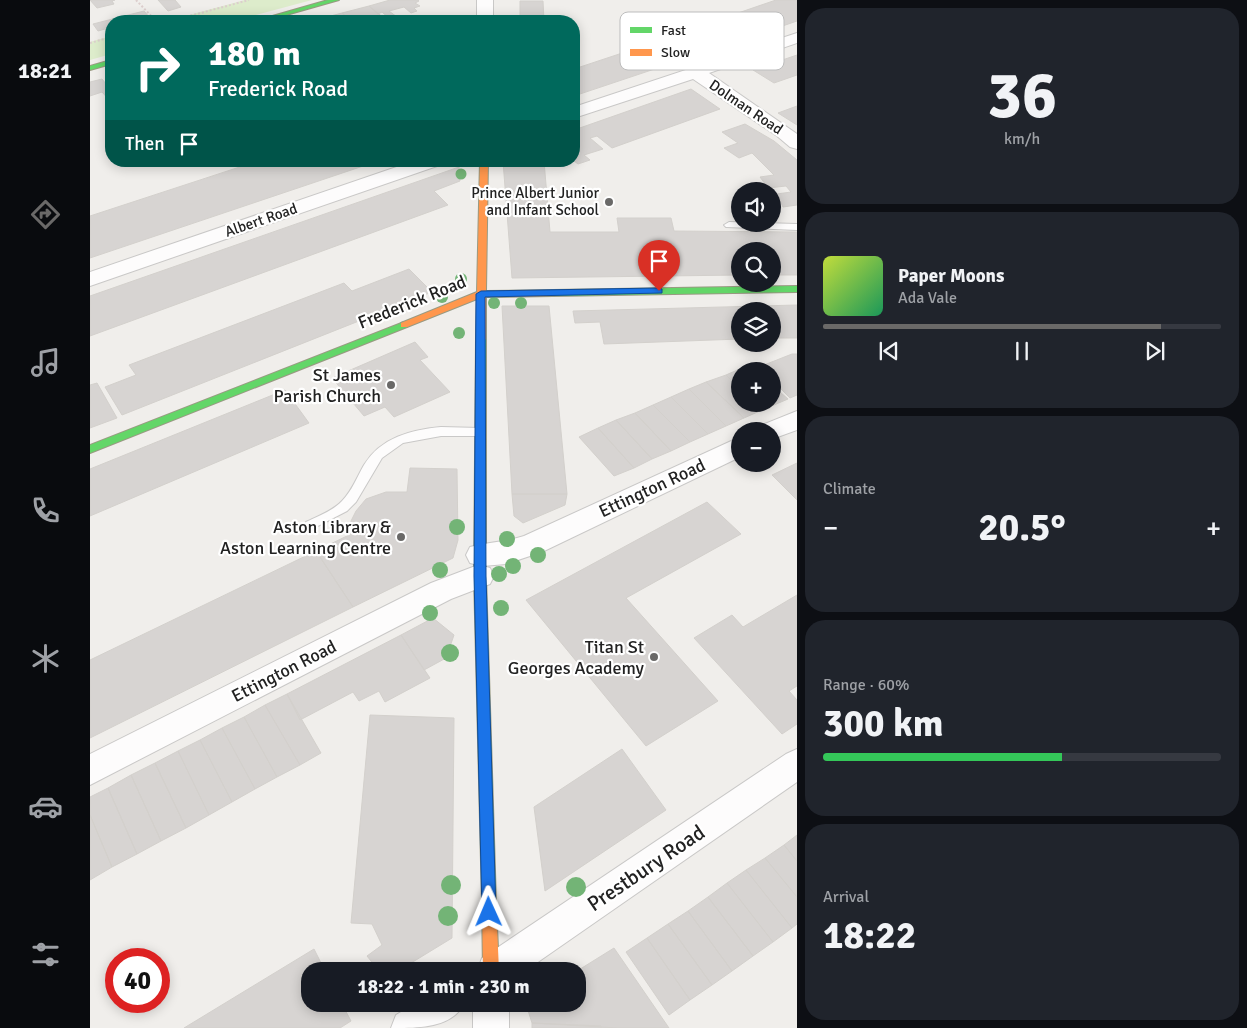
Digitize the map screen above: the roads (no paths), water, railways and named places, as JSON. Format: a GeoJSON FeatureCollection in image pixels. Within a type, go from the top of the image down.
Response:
{"type":"FeatureCollection","features":[{"type":"Feature","properties":{"kind":"street"},"geometry":{"type":"LineString","coordinates":[[280,15],[336,0]]}},
{"type":"Feature","properties":{"kind":"street"},"geometry":{"type":"LineString","coordinates":[[485,0],[485,15]]}},
{"type":"Feature","properties":{"kind":"street"},"geometry":{"type":"LineString","coordinates":[[784,42],[797,38]]}},
{"type":"Feature","properties":{"kind":"street"},"geometry":{"type":"LineString","coordinates":[[90,68],[105,64]]}},
{"type":"Feature","properties":{"kind":"street"},"geometry":{"type":"LineString","coordinates":[[580,111],[701,70]]}},
{"type":"Feature","properties":{"kind":"street","name":"Dolman Road"},"geometry":{"type":"LineString","coordinates":[[695,72],[784,132],[797,143]]}},
{"type":"Feature","properties":{"kind":"street","name":"Albert Road"},"geometry":{"type":"LineString","coordinates":[[90,279],[416,167]]}},
{"type":"Feature","properties":{"kind":"street"},"geometry":{"type":"LineString","coordinates":[[484,167],[481,294],[480,566],[491,962]]}},
{"type":"Feature","properties":{"kind":"street","name":"Frederick Road"},"geometry":{"type":"LineString","coordinates":[[90,449],[481,294],[797,289]]}},
{"type":"Feature","properties":{"kind":"street"},"geometry":{"type":"LineString","coordinates":[[781,427],[797,420]]}},
{"type":"Feature","properties":{"kind":"street","name":"Ettington Road"},"geometry":{"type":"LineString","coordinates":[[90,770],[441,591],[480,566],[506,553],[533,544],[731,450]]}},
{"type":"Feature","properties":{"kind":"street","name":"Prestbury Road"},"geometry":{"type":"LineString","coordinates":[[508,962],[797,764]]}},
{"type":"Feature","properties":{"kind":"street"},"geometry":{"type":"LineString","coordinates":[[409,1028],[434,1012]]}},
{"type":"Feature","properties":{"kind":"street"},"geometry":{"type":"LineString","coordinates":[[491,1012],[491,1028]]}},
{"type":"Feature","properties":{"kind":"lane"},"geometry":{"type":"LineString","coordinates":[[729,225],[797,227]]}},
{"type":"Feature","properties":{"kind":"lane"},"geometry":{"type":"LineString","coordinates":[[310,525],[335,513],[347,504],[365,472],[379,453],[393,444],[406,438],[435,431],[457,429],[480,432]]}},
{"type":"Feature","properties":{"kind":"place","name":"Prince Albert Junior and Infant School"},"geometry":{"type":"Point","coordinates":[609,202]}},
{"type":"Feature","properties":{"kind":"place","name":"St James Parish Church"},"geometry":{"type":"Point","coordinates":[391,385]}},
{"type":"Feature","properties":{"kind":"place","name":"Aston Library & Aston Learning Centre"},"geometry":{"type":"Point","coordinates":[401,537]}},
{"type":"Feature","properties":{"kind":"place","name":"Titan St Georges Academy"},"geometry":{"type":"Point","coordinates":[654,657]}}]}
